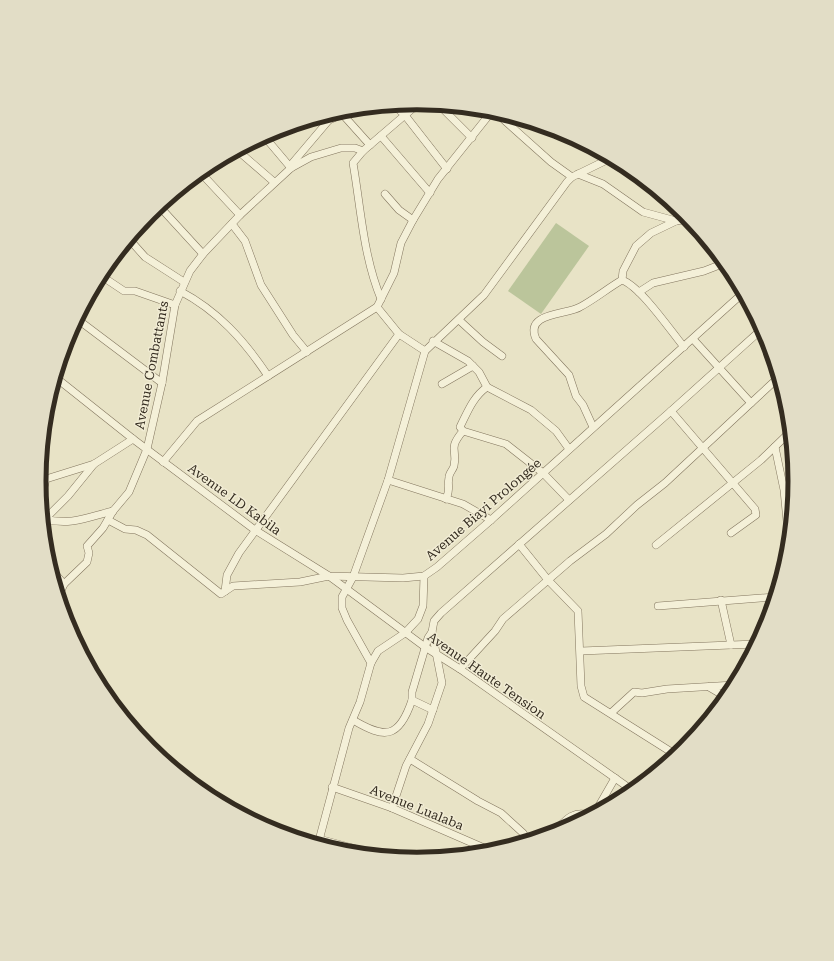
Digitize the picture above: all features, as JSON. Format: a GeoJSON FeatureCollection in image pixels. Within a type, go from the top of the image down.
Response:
{"type":"FeatureCollection","features":[{"type":"Feature","properties":{"kind":"street"},"geometry":{"type":"LineString","coordinates":[[399,110],[404,114],[447,169]]}},
{"type":"Feature","properties":{"kind":"street"},"geometry":{"type":"LineString","coordinates":[[381,299],[372,278],[365,247],[353,163],[363,151],[409,110]]}},
{"type":"Feature","properties":{"kind":"street"},"geometry":{"type":"LineString","coordinates":[[444,110],[472,138]]}},
{"type":"Feature","properties":{"kind":"street"},"geometry":{"type":"LineString","coordinates":[[345,117],[370,145]]}},
{"type":"Feature","properties":{"kind":"street"},"geometry":{"type":"LineString","coordinates":[[163,462],[194,424],[377,308],[394,273],[401,243],[413,220],[447,169],[488,117]]}},
{"type":"Feature","properties":{"kind":"street"},"geometry":{"type":"LineString","coordinates":[[268,141],[290,167],[329,120]]}},
{"type":"Feature","properties":{"kind":"street"},"geometry":{"type":"LineString","coordinates":[[503,120],[551,162],[575,176],[603,184],[637,209],[676,221]]}},
{"type":"Feature","properties":{"kind":"street"},"geometry":{"type":"LineString","coordinates":[[381,136],[430,193]]}},
{"type":"Feature","properties":{"kind":"street","name":"Avenue Combattants"},"geometry":{"type":"LineString","coordinates":[[64,584],[88,562],[89,554],[87,546],[103,528],[113,511],[129,492],[147,449],[162,383],[175,305],[184,282],[203,254],[290,167],[310,157],[341,148],[355,148],[363,151]]}},
{"type":"Feature","properties":{"kind":"street"},"geometry":{"type":"LineString","coordinates":[[242,154],[274,182]]}},
{"type":"Feature","properties":{"kind":"street"},"geometry":{"type":"LineString","coordinates":[[371,663],[342,608],[342,596],[353,576],[388,480],[425,350],[433,341],[459,320],[484,295],[575,176],[605,161]]}},
{"type":"Feature","properties":{"kind":"street"},"geometry":{"type":"LineString","coordinates":[[204,177],[240,216]]}},
{"type":"Feature","properties":{"kind":"street"},"geometry":{"type":"LineString","coordinates":[[385,194],[399,210],[413,220]]}},
{"type":"Feature","properties":{"kind":"street"},"geometry":{"type":"LineString","coordinates":[[163,210],[203,254]]}},
{"type":"Feature","properties":{"kind":"street"},"geometry":{"type":"LineString","coordinates":[[622,280],[623,271],[636,246],[651,233],[676,221],[681,220]]}},
{"type":"Feature","properties":{"kind":"street"},"geometry":{"type":"LineString","coordinates":[[232,224],[245,241],[261,285],[293,335],[307,352]]}},
{"type":"Feature","properties":{"kind":"street"},"geometry":{"type":"LineString","coordinates":[[132,243],[145,257],[184,282]]}},
{"type":"Feature","properties":{"kind":"street"},"geometry":{"type":"LineString","coordinates":[[638,292],[653,283],[704,271],[719,265]]}},
{"type":"Feature","properties":{"kind":"street"},"geometry":{"type":"LineString","coordinates":[[106,279],[124,291],[133,291],[175,305]]}},
{"type":"Feature","properties":{"kind":"street"},"geometry":{"type":"LineString","coordinates":[[593,428],[583,405],[576,396],[569,375],[536,340],[533,329],[540,321],[550,315],[579,308],[622,280],[629,282],[684,347]]}},
{"type":"Feature","properties":{"kind":"street"},"geometry":{"type":"LineString","coordinates":[[180,291],[200,302],[232,329],[251,351],[268,376]]}},
{"type":"Feature","properties":{"kind":"street","name":"Avenue Biayi Prolongée"},"geometry":{"type":"LineString","coordinates":[[320,839],[332,787],[353,720],[369,676],[371,663],[378,651],[405,632],[418,620],[423,606],[424,576],[437,567],[491,520],[739,297]]}},
{"type":"Feature","properties":{"kind":"street"},"geometry":{"type":"LineString","coordinates":[[377,308],[399,334],[425,350]]}},
{"type":"Feature","properties":{"kind":"street"},"geometry":{"type":"LineString","coordinates":[[459,320],[483,342],[502,356]]}},
{"type":"Feature","properties":{"kind":"street"},"geometry":{"type":"LineString","coordinates":[[81,322],[162,383]]}},
{"type":"Feature","properties":{"kind":"street"},"geometry":{"type":"LineString","coordinates":[[353,720],[378,732],[388,733],[393,731],[408,711],[425,647],[432,632],[434,621],[440,613],[671,411],[757,333]]}},
{"type":"Feature","properties":{"kind":"street"},"geometry":{"type":"LineString","coordinates":[[223,592],[227,575],[238,553],[399,334]]}},
{"type":"Feature","properties":{"kind":"street"},"geometry":{"type":"LineString","coordinates":[[692,339],[751,403]]}},
{"type":"Feature","properties":{"kind":"street"},"geometry":{"type":"LineString","coordinates":[[433,341],[468,361],[487,387],[531,410],[556,431],[569,449]]}},
{"type":"Feature","properties":{"kind":"street"},"geometry":{"type":"LineString","coordinates":[[442,384],[473,366]]}},
{"type":"Feature","properties":{"kind":"street","name":"Avenue LD Kabila"},"geometry":{"type":"LineString","coordinates":[[60,381],[163,462],[255,530],[329,576]]}},
{"type":"Feature","properties":{"kind":"street"},"geometry":{"type":"LineString","coordinates":[[460,669],[496,631],[503,619],[665,484],[702,447],[774,381]]}},
{"type":"Feature","properties":{"kind":"street"},"geometry":{"type":"LineString","coordinates":[[487,387],[478,393],[460,427],[463,430],[506,444],[543,473],[569,500]]}},
{"type":"Feature","properties":{"kind":"street"},"geometry":{"type":"LineString","coordinates":[[671,411],[756,512],[752,519],[732,533]]}},
{"type":"Feature","properties":{"kind":"street"},"geometry":{"type":"LineString","coordinates":[[446,499],[449,491],[448,478],[454,468],[453,448],[455,440],[463,430]]}},
{"type":"Feature","properties":{"kind":"street"},"geometry":{"type":"LineString","coordinates":[[656,544],[775,447],[785,437]]}},
{"type":"Feature","properties":{"kind":"street"},"geometry":{"type":"LineString","coordinates":[[46,480],[94,464],[133,439]]}},
{"type":"Feature","properties":{"kind":"street"},"geometry":{"type":"LineString","coordinates":[[775,447],[784,490],[786,514]]}},
{"type":"Feature","properties":{"kind":"street"},"geometry":{"type":"LineString","coordinates":[[48,516],[68,496],[94,464]]}},
{"type":"Feature","properties":{"kind":"street"},"geometry":{"type":"LineString","coordinates":[[388,480],[463,504],[491,520]]}},
{"type":"Feature","properties":{"kind":"street"},"geometry":{"type":"LineString","coordinates":[[48,521],[70,522],[113,511]]}},
{"type":"Feature","properties":{"kind":"street"},"geometry":{"type":"LineString","coordinates":[[108,520],[125,530],[136,530],[148,535],[223,592]]}},
{"type":"Feature","properties":{"kind":"street"},"geometry":{"type":"LineString","coordinates":[[519,544],[548,580],[578,611],[582,693],[586,699],[612,713],[670,751]]}},
{"type":"Feature","properties":{"kind":"street"},"geometry":{"type":"LineString","coordinates":[[223,592],[233,586],[300,582],[329,576],[403,578],[424,576]]}},
{"type":"Feature","properties":{"kind":"street","name":"Avenue Haute Tension"},"geometry":{"type":"LineString","coordinates":[[329,576],[425,647],[460,669],[627,786]]}},
{"type":"Feature","properties":{"kind":"street"},"geometry":{"type":"LineString","coordinates":[[60,579],[64,584],[62,588]]}},
{"type":"Feature","properties":{"kind":"street"},"geometry":{"type":"LineString","coordinates":[[658,606],[769,597]]}},
{"type":"Feature","properties":{"kind":"street"},"geometry":{"type":"LineString","coordinates":[[721,600],[730,645]]}},
{"type":"Feature","properties":{"kind":"street"},"geometry":{"type":"LineString","coordinates":[[392,808],[410,759],[433,710],[442,683],[432,632]]}},
{"type":"Feature","properties":{"kind":"street"},"geometry":{"type":"LineString","coordinates":[[581,651],[750,644]]}},
{"type":"Feature","properties":{"kind":"street"},"geometry":{"type":"LineString","coordinates":[[612,713],[634,692],[642,693],[662,690],[726,686]]}},
{"type":"Feature","properties":{"kind":"street"},"geometry":{"type":"LineString","coordinates":[[708,687],[720,694]]}},
{"type":"Feature","properties":{"kind":"street"},"geometry":{"type":"LineString","coordinates":[[412,700],[433,710]]}},
{"type":"Feature","properties":{"kind":"street"},"geometry":{"type":"LineString","coordinates":[[410,759],[478,801],[501,813],[523,832],[525,835]]}},
{"type":"Feature","properties":{"kind":"street"},"geometry":{"type":"LineString","coordinates":[[601,803],[615,778]]}},
{"type":"Feature","properties":{"kind":"street","name":"Avenue Lualaba"},"geometry":{"type":"LineString","coordinates":[[332,787],[392,808],[479,846]]}},
{"type":"Feature","properties":{"kind":"street"},"geometry":{"type":"LineString","coordinates":[[568,819],[573,814],[581,813]]}},
{"type":"Feature","properties":{"kind":"green space"},"geometry":{"type":"Polygon","coordinates":[[[556,223],[589,246],[541,314],[508,291],[556,223]]]}}]}
